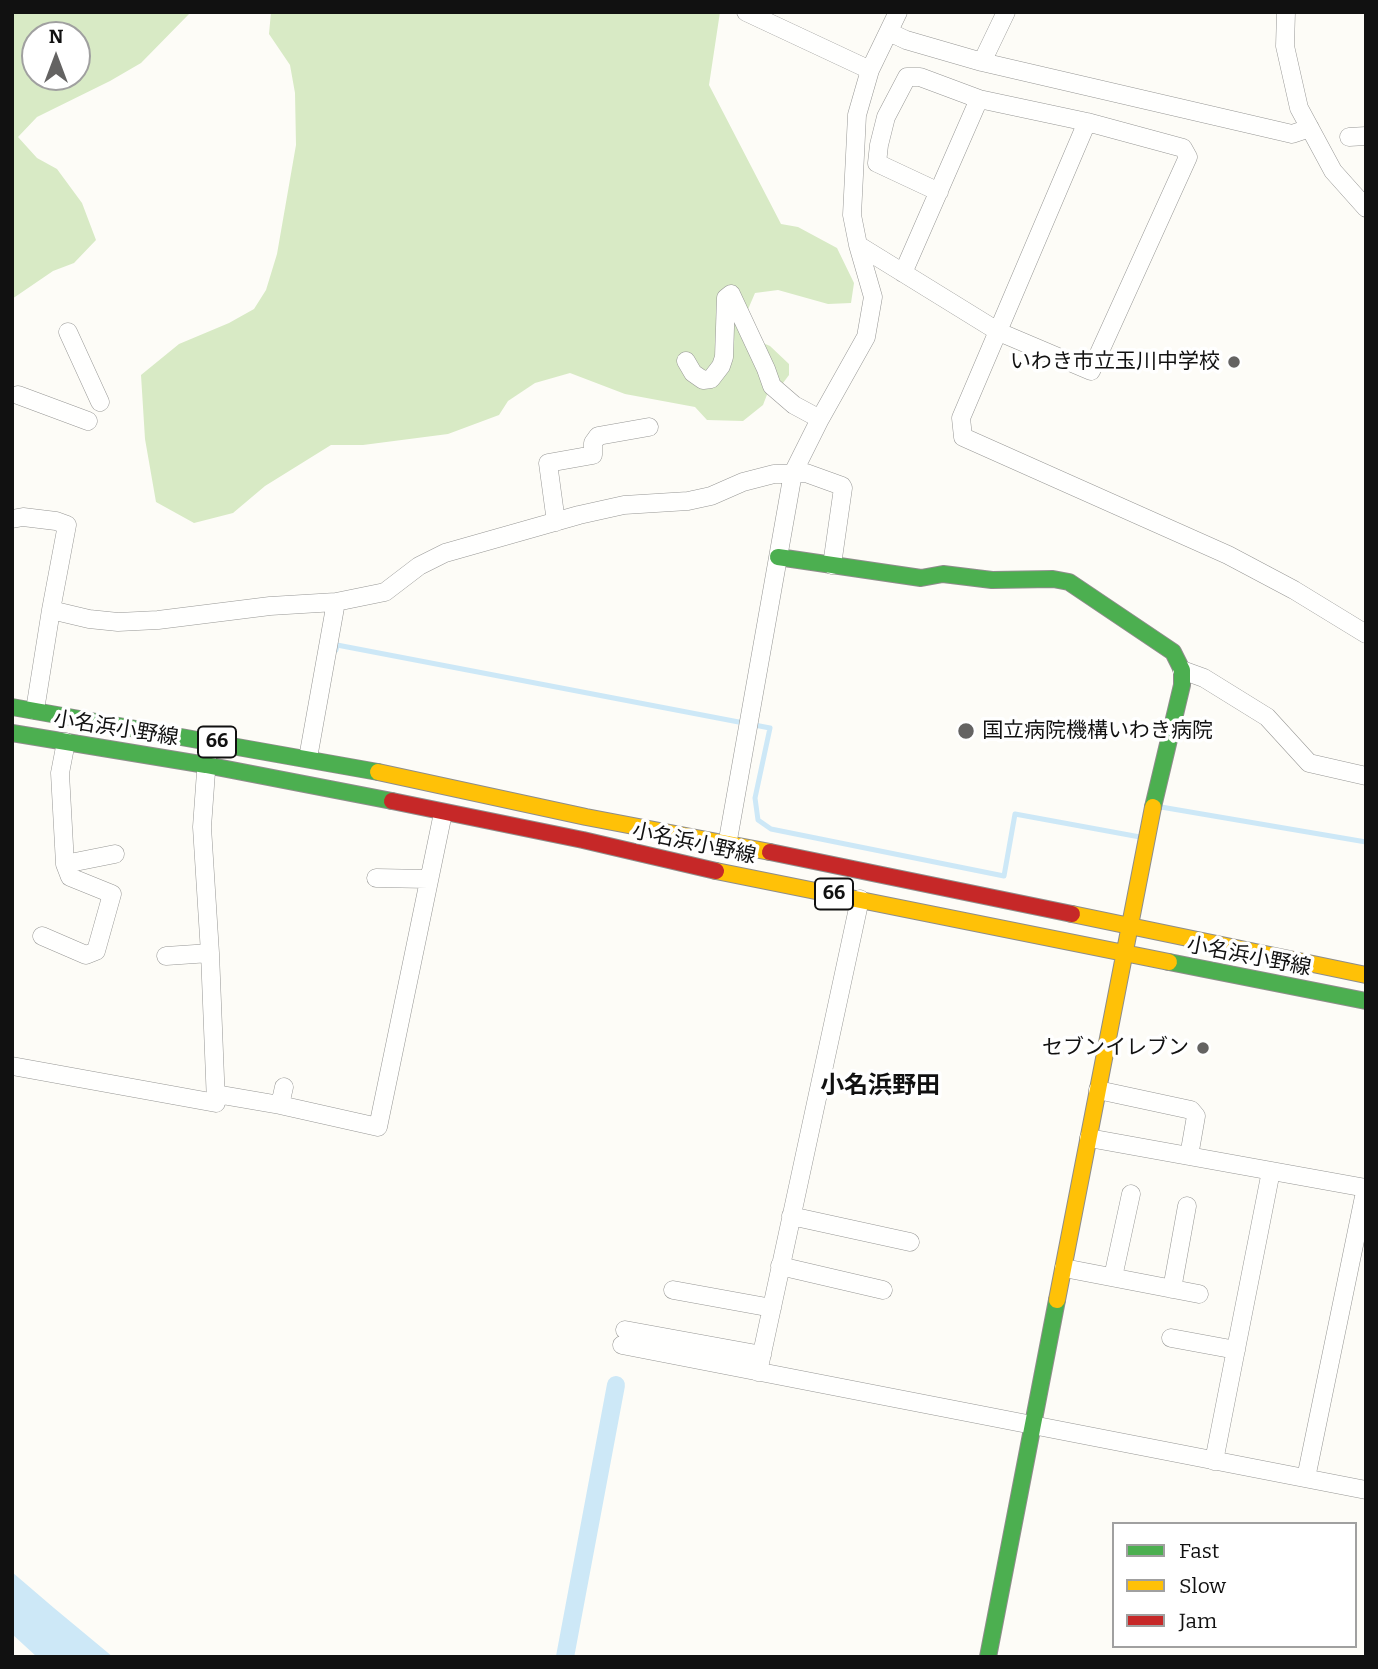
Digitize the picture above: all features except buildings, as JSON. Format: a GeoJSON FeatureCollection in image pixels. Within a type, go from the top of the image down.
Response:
{"type":"FeatureCollection","features":[{"type":"Feature","properties":{"kind":"main road"},"geometry":{"type":"LineString","coordinates":[[778,557],[921,578],[943,574],[992,580],[1053,579],[1069,582],[1173,652],[1182,670],[1182,685],[1153,809],[988,1657]]}},
{"type":"Feature","properties":{"kind":"main road","name":"小名浜小野線"},"geometry":{"type":"LineString","coordinates":[[12,707],[308,758],[1366,975]]}},
{"type":"Feature","properties":{"kind":"main road","name":"小名浜小野線"},"geometry":{"type":"LineString","coordinates":[[12,733],[206,765],[1366,1001]]}},
{"type":"Feature","properties":{"kind":"street"},"geometry":{"type":"LineString","coordinates":[[746,12],[870,70]]}},
{"type":"Feature","properties":{"kind":"street"},"geometry":{"type":"LineString","coordinates":[[722,872],[793,473],[866,337],[873,297],[852,215],[857,115],[870,70],[898,12]]}},
{"type":"Feature","properties":{"kind":"street"},"geometry":{"type":"LineString","coordinates":[[982,62],[1006,12]]}},
{"type":"Feature","properties":{"kind":"street"},"geometry":{"type":"LineString","coordinates":[[1286,12],[1285,46],[1298,108],[1333,171],[1364,201]]}},
{"type":"Feature","properties":{"kind":"street"},"geometry":{"type":"LineString","coordinates":[[889,32],[906,40],[982,62],[1292,134],[1310,128]]}},
{"type":"Feature","properties":{"kind":"street"},"geometry":{"type":"LineString","coordinates":[[858,245],[999,332],[1091,371],[1188,156],[1182,148],[1087,122],[979,99],[920,77],[907,77],[887,117],[877,163],[939,192]]}},
{"type":"Feature","properties":{"kind":"street"},"geometry":{"type":"LineString","coordinates":[[903,273],[979,99]]}},
{"type":"Feature","properties":{"kind":"street"},"geometry":{"type":"LineString","coordinates":[[1087,122],[961,418],[963,437],[1228,555],[1294,590],[1366,634]]}},
{"type":"Feature","properties":{"kind":"street"},"geometry":{"type":"LineString","coordinates":[[687,361],[693,373],[703,380],[711,379],[721,366],[724,357],[726,298],[731,294],[772,386],[794,405],[820,419]]}},
{"type":"Feature","properties":{"kind":"street"},"geometry":{"type":"LineString","coordinates":[[68,332],[100,402]]}},
{"type":"Feature","properties":{"kind":"street"},"geometry":{"type":"LineString","coordinates":[[18,395],[89,421]]}},
{"type":"Feature","properties":{"kind":"street"},"geometry":{"type":"LineString","coordinates":[[556,522],[548,463],[593,455],[593,443],[598,436],[649,427]]}},
{"type":"Feature","properties":{"kind":"street"},"geometry":{"type":"LineString","coordinates":[[51,610],[89,619],[118,622],[158,620],[270,606],[336,602],[385,593],[419,566],[444,553],[624,505],[688,501],[711,496],[743,482],[774,474],[806,473],[842,486],[832,565]]}},
{"type":"Feature","properties":{"kind":"street"},"geometry":{"type":"LineString","coordinates":[[12,519],[23,517],[67,525],[36,710]]}},
{"type":"Feature","properties":{"kind":"street"},"geometry":{"type":"LineString","coordinates":[[308,758],[336,602]]}},
{"type":"Feature","properties":{"kind":"street"},"geometry":{"type":"LineString","coordinates":[[1182,670],[1204,678],[1266,717],[1309,763],[1366,776]]}},
{"type":"Feature","properties":{"kind":"street"},"geometry":{"type":"LineString","coordinates":[[12,1066],[216,1103],[202,827],[209,741]]}},
{"type":"Feature","properties":{"kind":"street"},"geometry":{"type":"LineString","coordinates":[[42,936],[86,954],[96,951],[112,894],[70,877],[65,864],[60,773],[66,742]]}},
{"type":"Feature","properties":{"kind":"street"},"geometry":{"type":"LineString","coordinates":[[216,1094],[280,1105],[378,1128],[443,813]]}},
{"type":"Feature","properties":{"kind":"street"},"geometry":{"type":"LineString","coordinates":[[65,864],[115,854]]}},
{"type":"Feature","properties":{"kind":"street"},"geometry":{"type":"LineString","coordinates":[[376,878],[428,879]]}},
{"type":"Feature","properties":{"kind":"street"},"geometry":{"type":"LineString","coordinates":[[760,1363],[860,899]]}},
{"type":"Feature","properties":{"kind":"street"},"geometry":{"type":"LineString","coordinates":[[166,956],[210,953]]}},
{"type":"Feature","properties":{"kind":"street"},"geometry":{"type":"LineString","coordinates":[[280,1105],[284,1087]]}},
{"type":"Feature","properties":{"kind":"street"},"geometry":{"type":"LineString","coordinates":[[1098,1090],[1191,1110],[1196,1116],[1189,1156]]}},
{"type":"Feature","properties":{"kind":"street"},"geometry":{"type":"LineString","coordinates":[[1089,1138],[1366,1188],[1306,1478]]}},
{"type":"Feature","properties":{"kind":"street"},"geometry":{"type":"LineString","coordinates":[[1214,1461],[1271,1171]]}},
{"type":"Feature","properties":{"kind":"street"},"geometry":{"type":"LineString","coordinates":[[1113,1277],[1131,1194]]}},
{"type":"Feature","properties":{"kind":"street"},"geometry":{"type":"LineString","coordinates":[[1172,1289],[1187,1206]]}},
{"type":"Feature","properties":{"kind":"street"},"geometry":{"type":"LineString","coordinates":[[791,1216],[910,1242]]}},
{"type":"Feature","properties":{"kind":"street"},"geometry":{"type":"LineString","coordinates":[[780,1266],[883,1290]]}},
{"type":"Feature","properties":{"kind":"street"},"geometry":{"type":"LineString","coordinates":[[1063,1268],[1199,1294]]}},
{"type":"Feature","properties":{"kind":"street"},"geometry":{"type":"LineString","coordinates":[[673,1290],[772,1308]]}},
{"type":"Feature","properties":{"kind":"street"},"geometry":{"type":"LineString","coordinates":[[624,1337],[760,1363],[1033,1426],[1366,1490]]}},
{"type":"Feature","properties":{"kind":"street"},"geometry":{"type":"LineString","coordinates":[[1171,1338],[1236,1350]]}},
{"type":"Feature","properties":{"kind":"green space"},"geometry":{"type":"Polygon","coordinates":[[[12,12],[191,12],[141,63],[91,90],[91,21],[21,21],[21,91],[90,91],[37,117],[18,137],[37,158],[57,169],[82,203],[96,240],[74,263],[53,271],[12,299],[12,12]]]}},
{"type":"Feature","properties":{"kind":"green space"},"geometry":{"type":"Polygon","coordinates":[[[271,12],[720,12],[709,85],[781,224],[798,227],[837,248],[854,283],[851,303],[828,304],[778,290],[755,293],[746,314],[751,338],[770,346],[789,364],[789,375],[783,383],[768,392],[763,405],[743,421],[707,420],[695,407],[625,394],[570,373],[535,383],[508,401],[499,415],[448,434],[363,445],[331,445],[265,486],[233,513],[194,523],[156,502],[145,439],[141,375],[179,344],[229,323],[254,309],[266,290],[277,254],[296,145],[295,93],[290,65],[269,34],[271,12]]]}},
{"type":"Feature","properties":{"kind":"water"},"geometry":{"type":"Polygon","coordinates":[[[12,1572],[113,1657],[37,1657],[12,1634],[12,1572]]]}},
{"type":"Feature","properties":{"kind":"waterway"},"geometry":{"type":"LineString","coordinates":[[336,650],[337,645],[770,728],[755,798],[758,820],[771,829],[1004,876],[1015,814],[1140,837]]}},
{"type":"Feature","properties":{"kind":"waterway"},"geometry":{"type":"LineString","coordinates":[[1161,807],[1366,842]]}},
{"type":"Feature","properties":{"kind":"waterway"},"geometry":{"type":"LineString","coordinates":[[565,1657],[616,1385]]}},
{"type":"Feature","properties":{"kind":"traffic: fast"},"geometry":{"type":"LineString","coordinates":[[778,557],[921,578],[943,574],[992,580],[1053,579],[1069,582],[1173,652],[1182,670],[1182,685],[1153,807]]}},
{"type":"Feature","properties":{"kind":"traffic: fast"},"geometry":{"type":"LineString","coordinates":[[12,707],[378,772]]}},
{"type":"Feature","properties":{"kind":"traffic: fast"},"geometry":{"type":"LineString","coordinates":[[12,733],[206,765],[392,801]]}},
{"type":"Feature","properties":{"kind":"traffic: fast"},"geometry":{"type":"LineString","coordinates":[[1169,962],[1366,1001]]}},
{"type":"Feature","properties":{"kind":"traffic: fast"},"geometry":{"type":"LineString","coordinates":[[988,1657],[1057,1300]]}},
{"type":"Feature","properties":{"kind":"traffic: slow"},"geometry":{"type":"LineString","coordinates":[[378,772],[586,817],[770,852]]}},
{"type":"Feature","properties":{"kind":"traffic: slow"},"geometry":{"type":"LineString","coordinates":[[1057,1300],[1153,807]]}},
{"type":"Feature","properties":{"kind":"traffic: slow"},"geometry":{"type":"LineString","coordinates":[[716,871],[1169,962]]}},
{"type":"Feature","properties":{"kind":"traffic: slow"},"geometry":{"type":"LineString","coordinates":[[1072,914],[1366,975]]}},
{"type":"Feature","properties":{"kind":"traffic: jam"},"geometry":{"type":"LineString","coordinates":[[392,801],[583,840],[716,871]]}},
{"type":"Feature","properties":{"kind":"traffic: jam"},"geometry":{"type":"LineString","coordinates":[[770,852],[1072,914]]}},
{"type":"Feature","properties":{"kind":"place","name":"いわき市立玉川中学校"},"geometry":{"type":"Point","coordinates":[1234,362]}},
{"type":"Feature","properties":{"kind":"place","name":"国立病院機構いわき病院"},"geometry":{"type":"Point","coordinates":[966,731]}},
{"type":"Feature","properties":{"kind":"place","name":"セブンイレブン"},"geometry":{"type":"Point","coordinates":[1203,1048]}},
{"type":"Feature","properties":{"kind":"district","name":"小名浜野田"},"geometry":{"type":"Point","coordinates":[880,1086]}}]}
